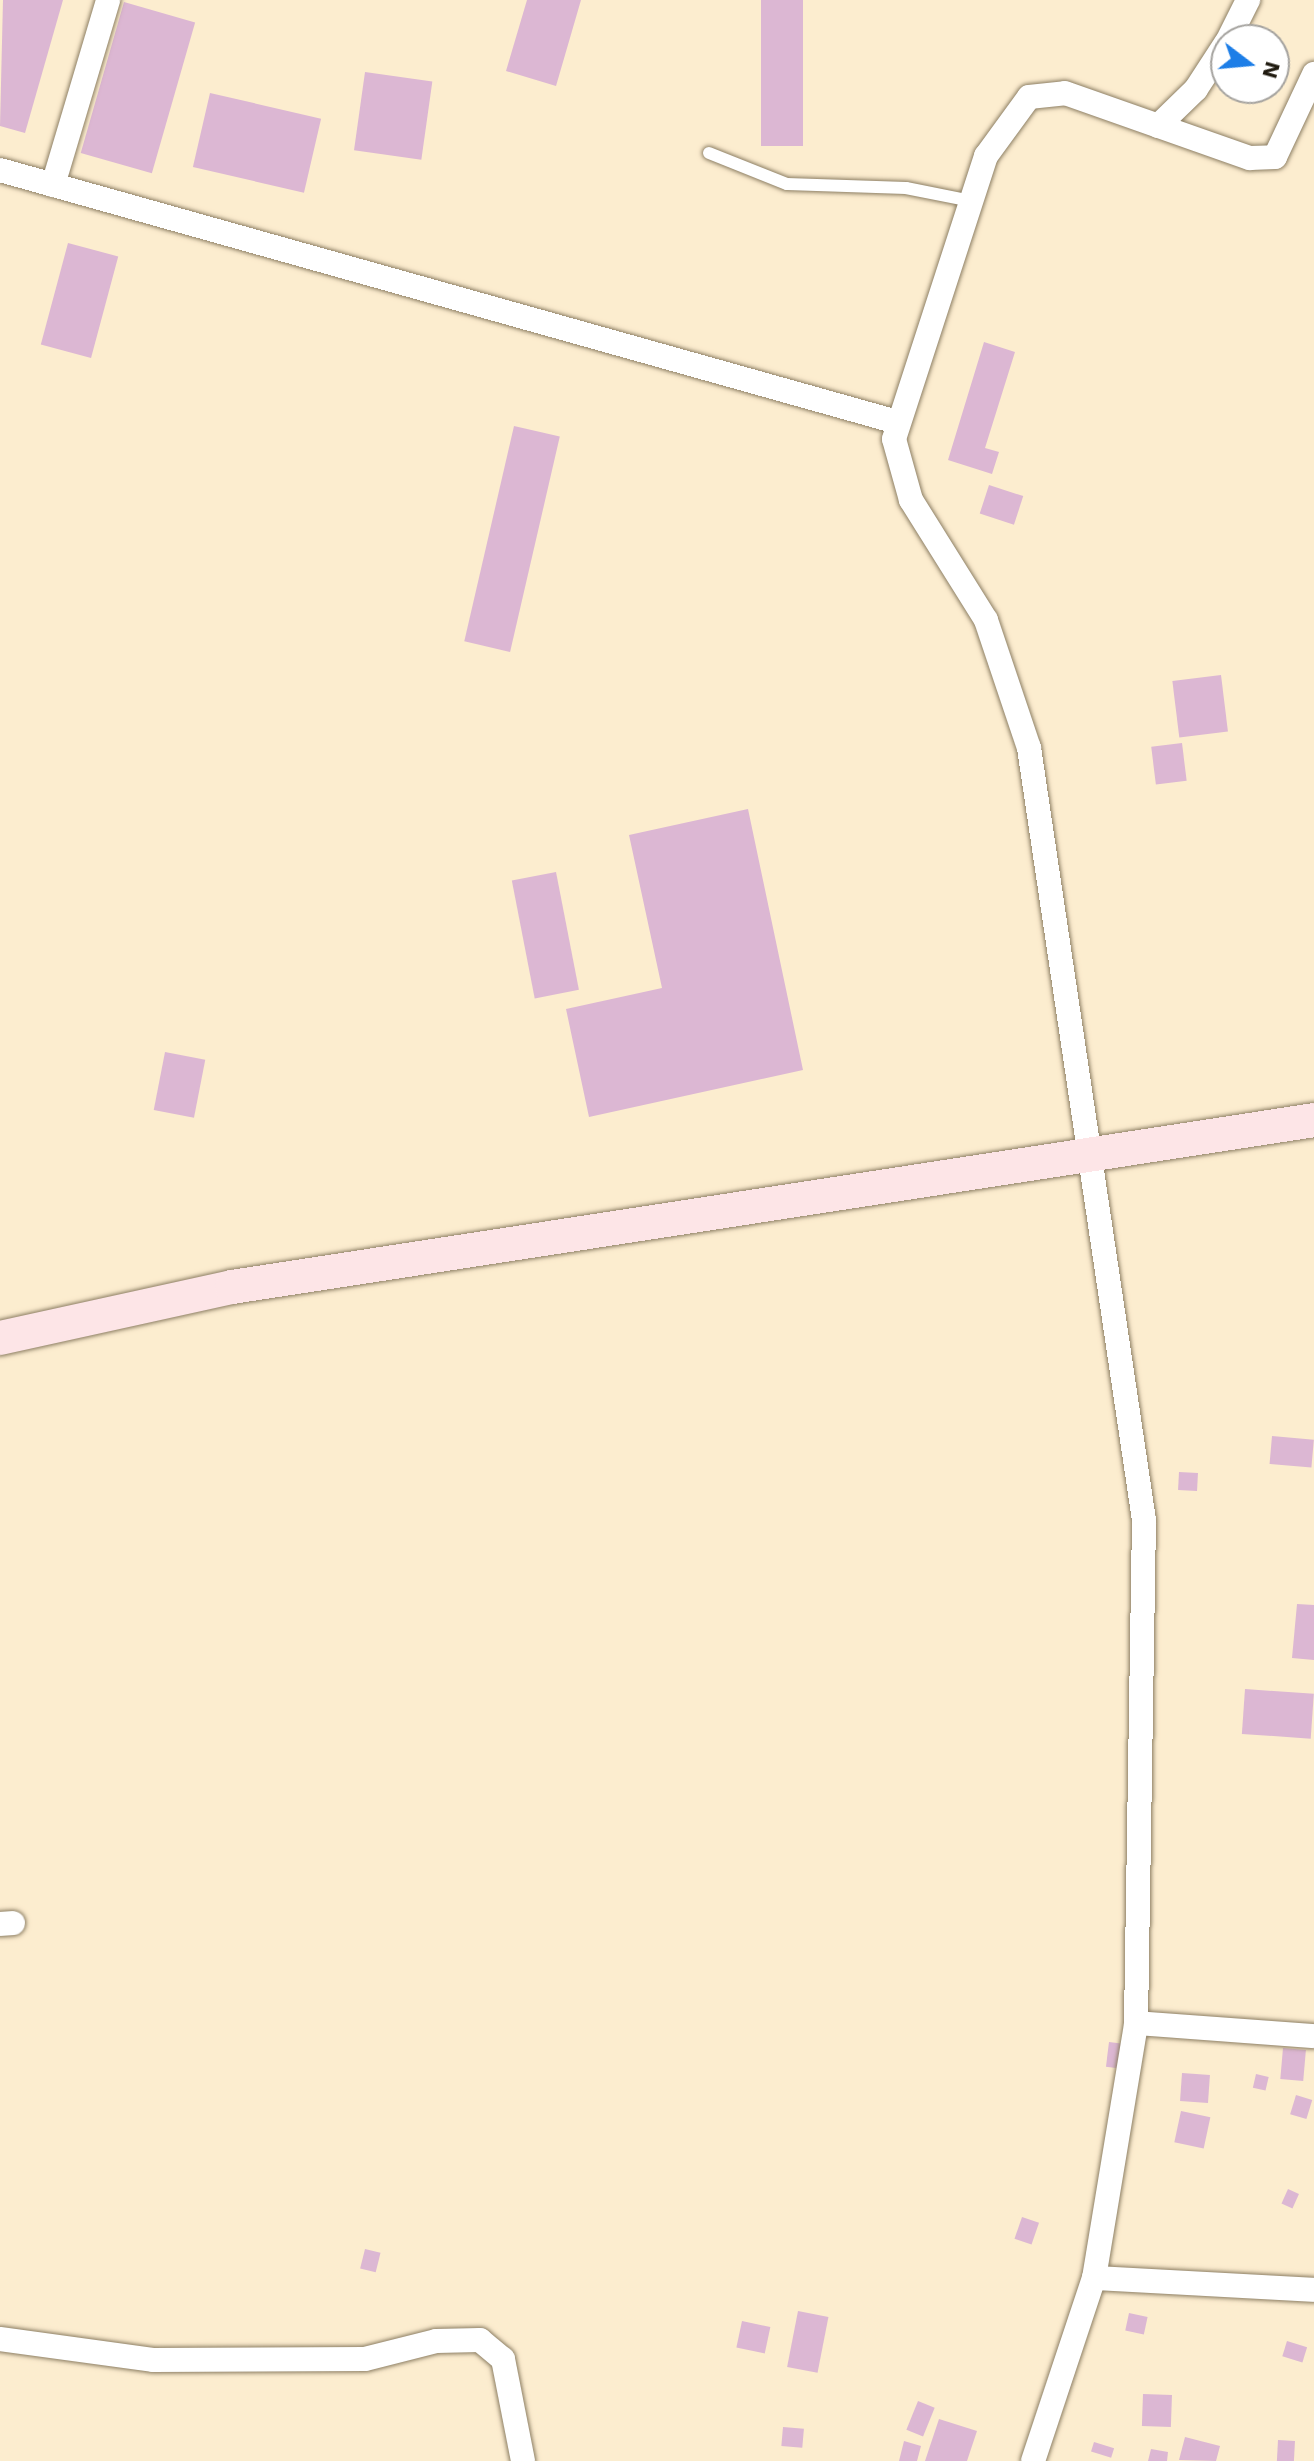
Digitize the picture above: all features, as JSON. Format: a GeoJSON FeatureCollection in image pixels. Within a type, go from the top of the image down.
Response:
{"type":"FeatureCollection","features":[{"type":"Feature","properties":{"kind":"main road"},"geometry":{"type":"LineString","coordinates":[[0,1338],[248,1285],[1314,1120]]}},
{"type":"Feature","properties":{"kind":"street"},"geometry":{"type":"LineString","coordinates":[[53,185],[108,0]]}},
{"type":"Feature","properties":{"kind":"street"},"geometry":{"type":"LineString","coordinates":[[1236,24],[1248,0]]}},
{"type":"Feature","properties":{"kind":"street"},"geometry":{"type":"LineString","coordinates":[[1158,126],[1196,89],[1210,68]]}},
{"type":"Feature","properties":{"kind":"street"},"geometry":{"type":"LineString","coordinates":[[1033,2461],[1094,2278],[1136,2023],[1144,1520],[1087,1155],[1029,748],[986,620],[900,473],[897,422],[986,156],[1029,97],[1065,93],[1250,158],[1275,157],[1314,74]]}},
{"type":"Feature","properties":{"kind":"street"},"geometry":{"type":"LineString","coordinates":[[0,170],[897,422]]}},
{"type":"Feature","properties":{"kind":"street"},"geometry":{"type":"LineString","coordinates":[[1136,2023],[1314,2036]]}},
{"type":"Feature","properties":{"kind":"street"},"geometry":{"type":"LineString","coordinates":[[1094,2278],[1314,2290]]}},
{"type":"Feature","properties":{"kind":"street"},"geometry":{"type":"LineString","coordinates":[[0,2339],[153,2360],[365,2359],[436,2341],[480,2340],[503,2359],[523,2461]]}},
{"type":"Feature","properties":{"kind":"lane"},"geometry":{"type":"LineString","coordinates":[[709,153],[787,184],[937,191],[971,201]]}},
{"type":"Feature","properties":{"kind":"building"},"geometry":{"type":"Polygon","coordinates":[[[3,0],[63,0],[25,133],[0,126],[3,0]]]}},
{"type":"Feature","properties":{"kind":"building"},"geometry":{"type":"Polygon","coordinates":[[[527,0],[581,0],[556,86],[506,71],[527,0]]]}},
{"type":"Feature","properties":{"kind":"building"},"geometry":{"type":"Polygon","coordinates":[[[761,0],[803,0],[803,146],[761,146],[761,0]]]}},
{"type":"Feature","properties":{"kind":"building"},"geometry":{"type":"Polygon","coordinates":[[[124,2],[195,22],[152,173],[81,153],[124,2]]]}},
{"type":"Feature","properties":{"kind":"building"},"geometry":{"type":"Polygon","coordinates":[[[365,72],[432,81],[421,160],[354,150],[365,72]]]}},
{"type":"Feature","properties":{"kind":"building"},"geometry":{"type":"Polygon","coordinates":[[[210,93],[321,119],[304,193],[193,167],[210,93]]]}},
{"type":"Feature","properties":{"kind":"building"},"geometry":{"type":"Polygon","coordinates":[[[68,243],[118,256],[91,358],[41,344],[68,243]]]}},
{"type":"Feature","properties":{"kind":"building"},"geometry":{"type":"Polygon","coordinates":[[[984,342],[1015,352],[985,448],[999,452],[992,474],[948,460],[984,342]]]}},
{"type":"Feature","properties":{"kind":"building"},"geometry":{"type":"Polygon","coordinates":[[[514,426],[560,437],[510,652],[464,641],[514,426]]]}},
{"type":"Feature","properties":{"kind":"building"},"geometry":{"type":"Polygon","coordinates":[[[989,485],[1023,496],[1014,525],[980,514],[989,485]]]}},
{"type":"Feature","properties":{"kind":"building"},"geometry":{"type":"Polygon","coordinates":[[[1221,675],[1228,732],[1179,738],[1172,681],[1221,675]]]}},
{"type":"Feature","properties":{"kind":"building"},"geometry":{"type":"Polygon","coordinates":[[[1182,743],[1187,781],[1156,784],[1151,747],[1182,743]]]}},
{"type":"Feature","properties":{"kind":"building"},"geometry":{"type":"Polygon","coordinates":[[[748,809],[803,1070],[589,1117],[566,1009],[662,988],[629,835],[748,809]]]}},
{"type":"Feature","properties":{"kind":"building"},"geometry":{"type":"Polygon","coordinates":[[[556,872],[579,990],[535,998],[512,881],[556,872]]]}},
{"type":"Feature","properties":{"kind":"building"},"geometry":{"type":"Polygon","coordinates":[[[165,1052],[205,1060],[194,1118],[154,1110],[165,1052]]]}},
{"type":"Feature","properties":{"kind":"building"},"geometry":{"type":"Polygon","coordinates":[[[1272,1436],[1314,1440],[1311,1468],[1270,1464],[1272,1436]]]}},
{"type":"Feature","properties":{"kind":"building"},"geometry":{"type":"Polygon","coordinates":[[[1179,1472],[1198,1473],[1197,1491],[1178,1490],[1179,1472]]]}},
{"type":"Feature","properties":{"kind":"building"},"geometry":{"type":"Polygon","coordinates":[[[1297,1604],[1314,1605],[1314,1660],[1292,1658],[1297,1604]]]}},
{"type":"Feature","properties":{"kind":"building"},"geometry":{"type":"Polygon","coordinates":[[[1245,1689],[1314,1694],[1311,1739],[1242,1734],[1245,1689]]]}},
{"type":"Feature","properties":{"kind":"building"},"geometry":{"type":"Polygon","coordinates":[[[1109,2042],[1125,2044],[1122,2069],[1106,2067],[1109,2042]]]}},
{"type":"Feature","properties":{"kind":"building"},"geometry":{"type":"Polygon","coordinates":[[[1283,2048],[1306,2050],[1303,2081],[1280,2079],[1283,2048]]]}},
{"type":"Feature","properties":{"kind":"building"},"geometry":{"type":"Polygon","coordinates":[[[1182,2073],[1210,2075],[1208,2103],[1180,2101],[1182,2073]]]}},
{"type":"Feature","properties":{"kind":"building"},"geometry":{"type":"Polygon","coordinates":[[[1256,2074],[1269,2077],[1266,2091],[1253,2088],[1256,2074]]]}},
{"type":"Feature","properties":{"kind":"building"},"geometry":{"type":"Polygon","coordinates":[[[1296,2095],[1312,2100],[1306,2119],[1290,2114],[1296,2095]]]}},
{"type":"Feature","properties":{"kind":"building"},"geometry":{"type":"Polygon","coordinates":[[[1181,2111],[1210,2117],[1204,2149],[1174,2142],[1181,2111]]]}},
{"type":"Feature","properties":{"kind":"building"},"geometry":{"type":"Polygon","coordinates":[[[1288,2189],[1299,2194],[1292,2208],[1281,2204],[1288,2189]]]}},
{"type":"Feature","properties":{"kind":"building"},"geometry":{"type":"Polygon","coordinates":[[[1022,2217],[1039,2223],[1032,2245],[1015,2239],[1022,2217]]]}},
{"type":"Feature","properties":{"kind":"building"},"geometry":{"type":"Polygon","coordinates":[[[365,2249],[381,2253],[376,2272],[360,2268],[365,2249]]]}},
{"type":"Feature","properties":{"kind":"building"},"geometry":{"type":"Polygon","coordinates":[[[798,2311],[828,2317],[818,2373],[787,2367],[798,2311]]]}},
{"type":"Feature","properties":{"kind":"building"},"geometry":{"type":"Polygon","coordinates":[[[1129,2313],[1148,2317],[1144,2335],[1125,2331],[1129,2313]]]}},
{"type":"Feature","properties":{"kind":"building"},"geometry":{"type":"Polygon","coordinates":[[[742,2321],[770,2327],[765,2353],[736,2347],[742,2321]]]}},
{"type":"Feature","properties":{"kind":"building"},"geometry":{"type":"Polygon","coordinates":[[[1287,2341],[1307,2347],[1302,2362],[1282,2356],[1287,2341]]]}},
{"type":"Feature","properties":{"kind":"building"},"geometry":{"type":"Polygon","coordinates":[[[1143,2394],[1172,2395],[1171,2427],[1142,2426],[1143,2394]]]}},
{"type":"Feature","properties":{"kind":"building"},"geometry":{"type":"Polygon","coordinates":[[[918,2401],[935,2408],[923,2436],[906,2430],[918,2401]]]}},
{"type":"Feature","properties":{"kind":"building"},"geometry":{"type":"Polygon","coordinates":[[[939,2419],[977,2431],[967,2461],[925,2461],[939,2419]]]}},
{"type":"Feature","properties":{"kind":"building"},"geometry":{"type":"Polygon","coordinates":[[[783,2427],[804,2429],[802,2448],[781,2446],[783,2427]]]}},
{"type":"Feature","properties":{"kind":"building"},"geometry":{"type":"Polygon","coordinates":[[[1185,2437],[1220,2446],[1216,2461],[1179,2460],[1185,2437]]]}},
{"type":"Feature","properties":{"kind":"building"},"geometry":{"type":"Polygon","coordinates":[[[1278,2440],[1295,2441],[1294,2461],[1277,2461],[1278,2440]]]}},
{"type":"Feature","properties":{"kind":"building"},"geometry":{"type":"Polygon","coordinates":[[[904,2441],[921,2446],[917,2461],[899,2461],[904,2441]]]}},
{"type":"Feature","properties":{"kind":"building"},"geometry":{"type":"Polygon","coordinates":[[[1094,2442],[1114,2448],[1111,2458],[1091,2452],[1094,2442]]]}},
{"type":"Feature","properties":{"kind":"building"},"geometry":{"type":"Polygon","coordinates":[[[1151,2449],[1168,2452],[1167,2461],[1148,2461],[1151,2449]]]}}]}
